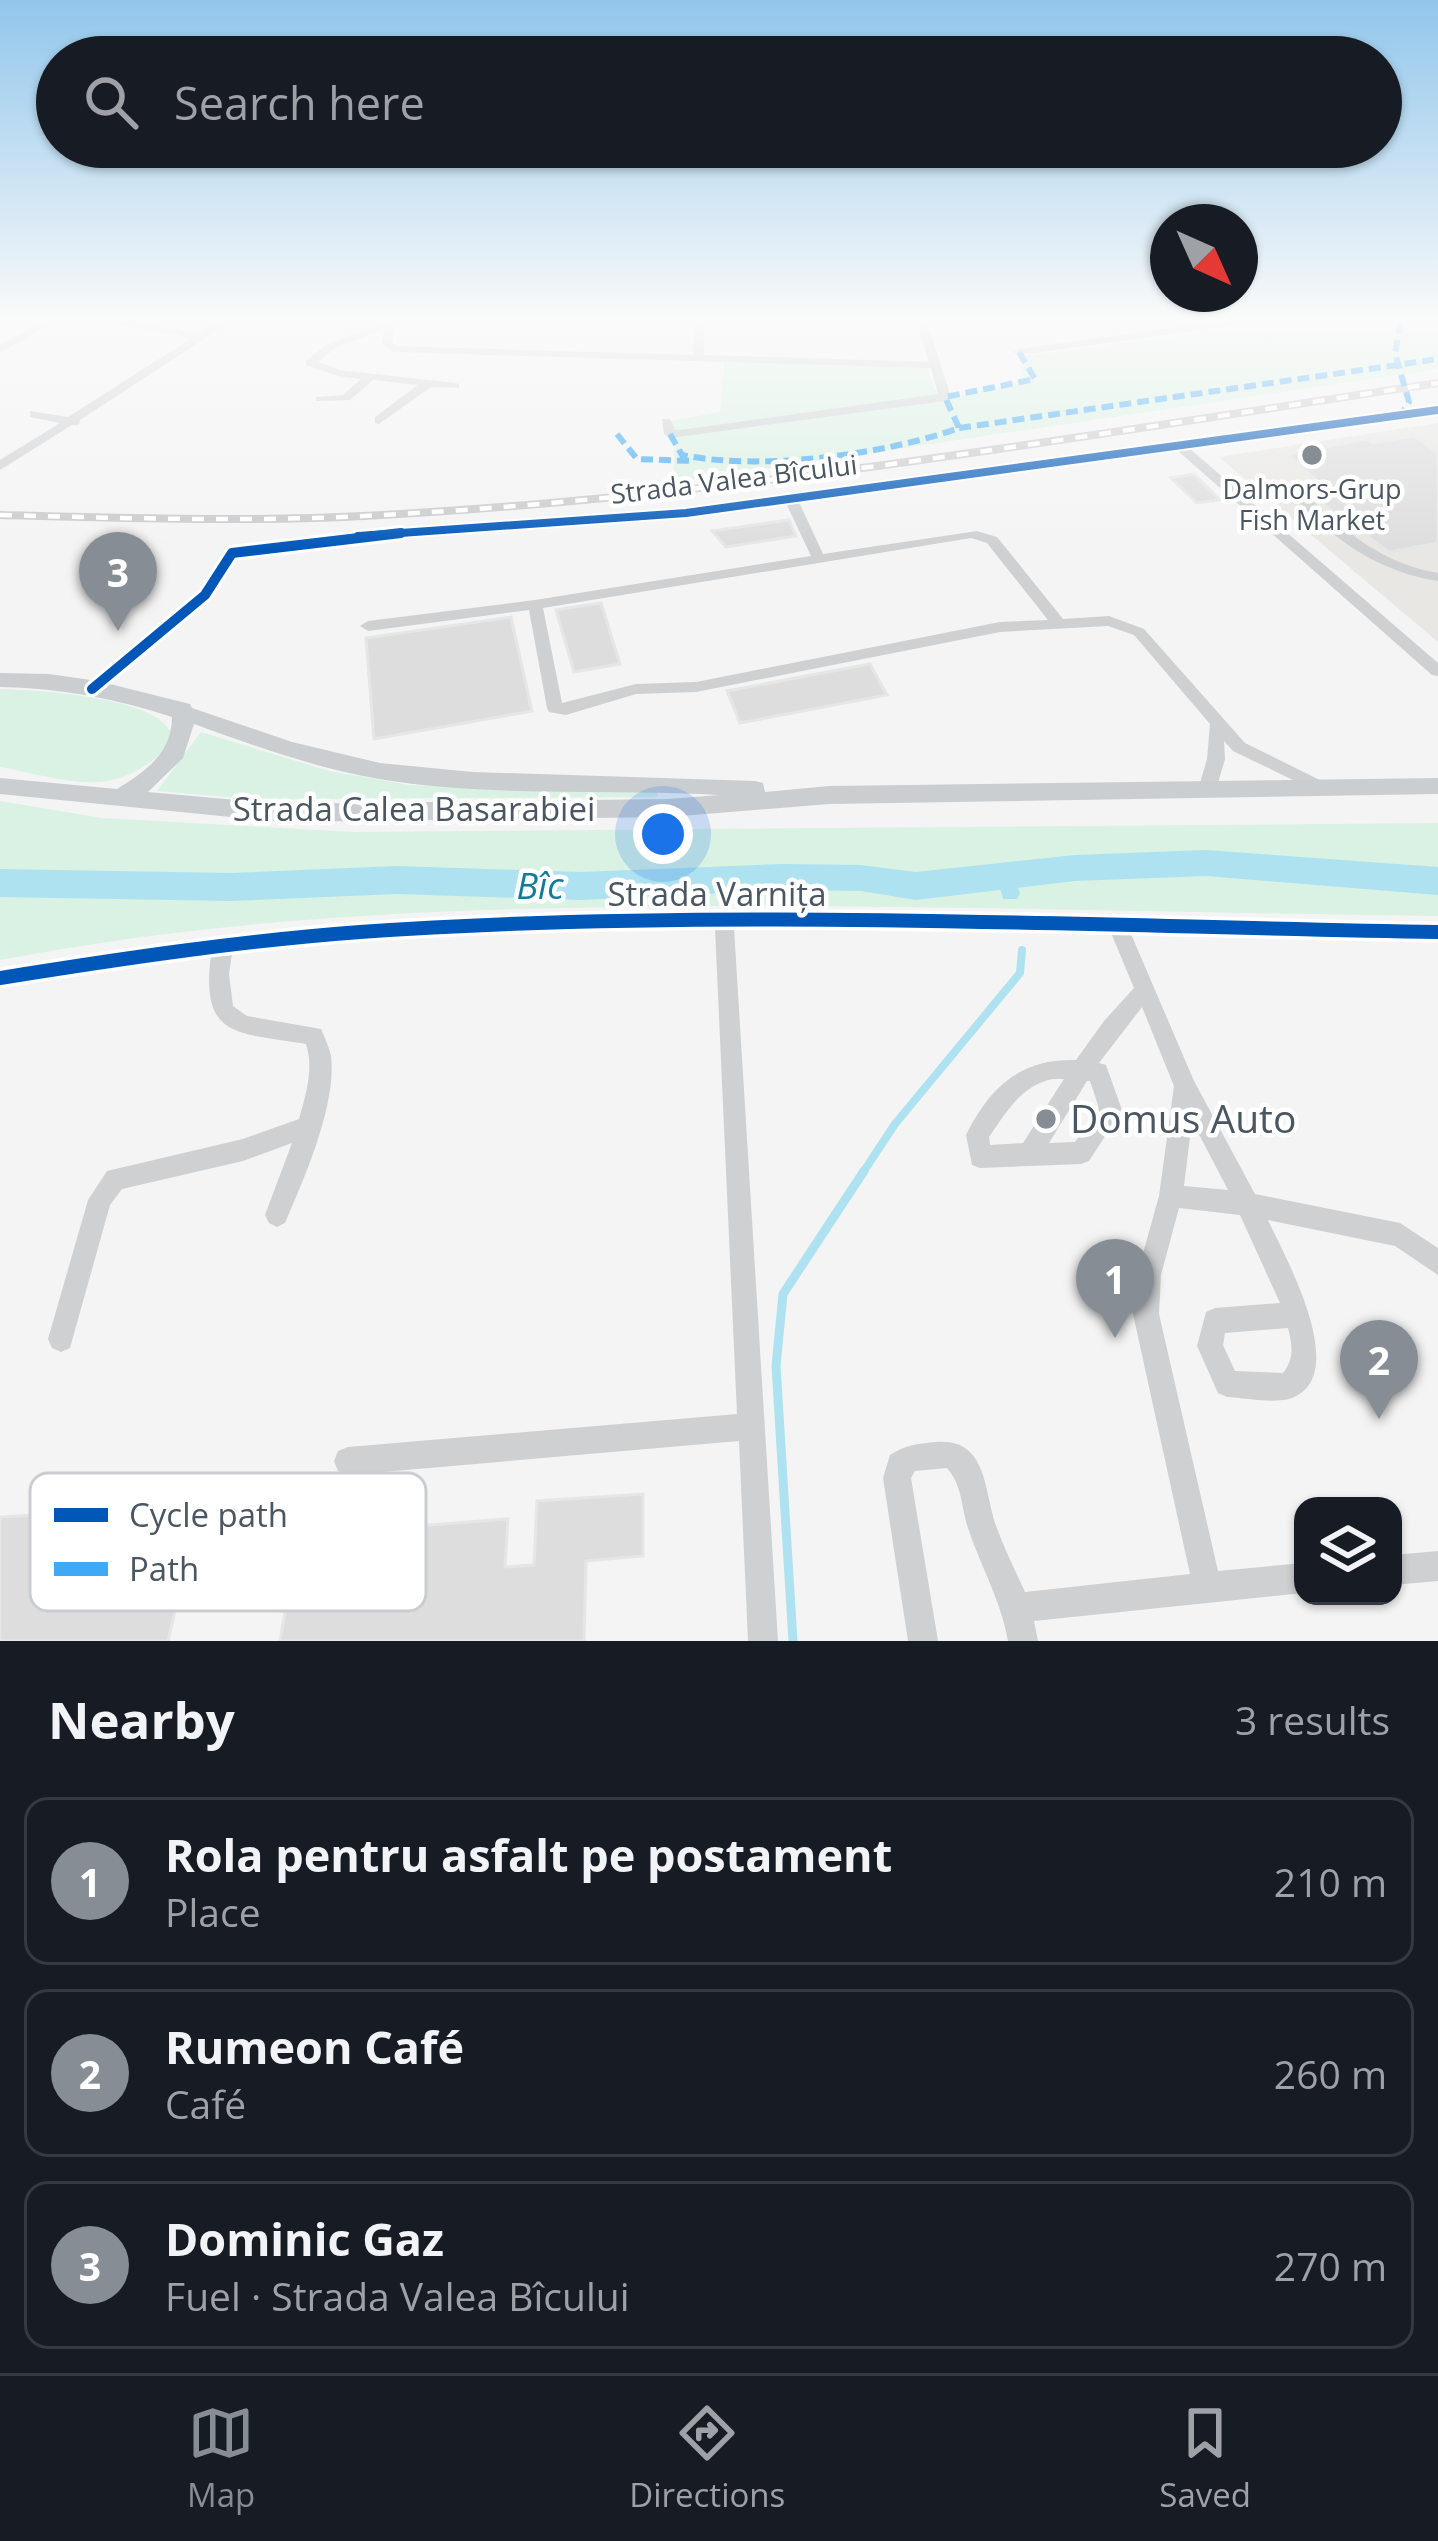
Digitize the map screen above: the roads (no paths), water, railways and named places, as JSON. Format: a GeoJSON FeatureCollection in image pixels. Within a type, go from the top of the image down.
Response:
{"type":"FeatureCollection","features":[{"type":"Feature","properties":{"kind":"main road"},"geometry":{"type":"LineString","coordinates":[[0,663],[50,677]]}},
{"type":"Feature","properties":{"kind":"main road","name":"Strada Calea Basarabiei"},"geometry":{"type":"LineString","coordinates":[[0,680],[50,677],[182,709],[295,750],[376,771],[453,778],[658,782],[829,795]]}},
{"type":"Feature","properties":{"kind":"main road"},"geometry":{"type":"LineString","coordinates":[[116,800],[139,788],[176,752],[186,733],[182,709]]}},
{"type":"Feature","properties":{"kind":"main road","name":"Strada Calea Basarabiei"},"geometry":{"type":"LineString","coordinates":[[0,786],[116,800],[306,813],[668,808],[829,795],[1438,786]]}},
{"type":"Feature","properties":{"kind":"street"},"geometry":{"type":"LineString","coordinates":[[0,466],[110,399]]}},
{"type":"Feature","properties":{"kind":"street"},"geometry":{"type":"LineString","coordinates":[[320,399],[331,399]]}},
{"type":"Feature","properties":{"kind":"street"},"geometry":{"type":"LineString","coordinates":[[379,420],[407,399]]}},
{"type":"Feature","properties":{"kind":"street"},"geometry":{"type":"LineString","coordinates":[[666,422],[670,434],[688,433],[934,399]]}},
{"type":"Feature","properties":{"kind":"street","name":"Strada Valea Bîcului"},"geometry":{"type":"LineString","coordinates":[[92,689],[205,595],[225,558],[241,550],[318,545],[345,536],[646,518],[1438,410]]}},
{"type":"Feature","properties":{"kind":"street"},"geometry":{"type":"LineString","coordinates":[[1418,412],[1438,426]]}},
{"type":"Feature","properties":{"kind":"street"},"geometry":{"type":"LineString","coordinates":[[34,414],[75,422]]}},
{"type":"Feature","properties":{"kind":"street"},"geometry":{"type":"LineString","coordinates":[[1181,446],[1438,671]]}},
{"type":"Feature","properties":{"kind":"street"},"geometry":{"type":"LineString","coordinates":[[1312,488],[1298,494],[1374,560],[1404,572],[1438,577]]}},
{"type":"Feature","properties":{"kind":"street"},"geometry":{"type":"LineString","coordinates":[[790,499],[818,555]]}},
{"type":"Feature","properties":{"kind":"street"},"geometry":{"type":"LineString","coordinates":[[368,626],[535,605],[818,555],[985,536],[1056,620]]}},
{"type":"Feature","properties":{"kind":"street"},"geometry":{"type":"LineString","coordinates":[[535,605],[555,708],[566,709],[636,688],[696,687],[1056,620],[1109,621],[1138,632],[1216,727],[1240,748],[1322,788]]}},
{"type":"Feature","properties":{"kind":"street"},"geometry":{"type":"LineString","coordinates":[[1207,790],[1216,758],[1216,727]]}},
{"type":"Feature","properties":{"kind":"street"},"geometry":{"type":"LineString","coordinates":[[724,920],[763,1641]]}},
{"type":"Feature","properties":{"kind":"street","name":"Strada Varnița"},"geometry":{"type":"LineString","coordinates":[[0,978],[223,943],[501,924],[724,920],[1438,932]]}},
{"type":"Feature","properties":{"kind":"street"},"geometry":{"type":"LineString","coordinates":[[1118,928],[1185,1086],[1246,1204],[1293,1316]]}},
{"type":"Feature","properties":{"kind":"street"},"geometry":{"type":"LineString","coordinates":[[223,943],[217,999],[227,1017],[250,1028],[313,1036],[319,1044],[323,1074],[277,1214]]}},
{"type":"Feature","properties":{"kind":"street"},"geometry":{"type":"LineString","coordinates":[[1029,1154],[1119,1014],[1145,990]]}},
{"type":"Feature","properties":{"kind":"street"},"geometry":{"type":"LineString","coordinates":[[1033,1070],[1098,1072],[1111,1110],[1081,1153],[1029,1154],[980,1157],[977,1135],[1021,1076],[1033,1070]]}},
{"type":"Feature","properties":{"kind":"street"},"geometry":{"type":"LineString","coordinates":[[1185,1086],[1171,1196],[1149,1275],[1146,1314],[1207,1587]]}},
{"type":"Feature","properties":{"kind":"street"},"geometry":{"type":"LineString","coordinates":[[61,1339],[100,1200],[115,1179],[243,1150],[306,1127]]}},
{"type":"Feature","properties":{"kind":"street"},"geometry":{"type":"LineString","coordinates":[[1171,1196],[1246,1204],[1400,1235],[1438,1263]]}},
{"type":"Feature","properties":{"kind":"street"},"geometry":{"type":"LineString","coordinates":[[348,1461],[752,1426]]}},
{"type":"Feature","properties":{"kind":"street"},"geometry":{"type":"LineString","coordinates":[[923,1641],[897,1478],[900,1465],[910,1458],[952,1454],[964,1460],[982,1529],[1017,1608],[1023,1641]]}},
{"type":"Feature","properties":{"kind":"street"},"geometry":{"type":"LineString","coordinates":[[1402,1569],[1438,1566]]}},
{"type":"Feature","properties":{"kind":"street"},"geometry":{"type":"LineString","coordinates":[[1017,1608],[1294,1579]]}},
{"type":"Feature","properties":{"kind":"waterway","name":"Bîc"},"geometry":{"type":"LineString","coordinates":[[0,883],[231,887],[397,880],[581,886],[782,877],[861,878],[916,886],[1075,868],[1206,863],[1438,881]]}},
{"type":"Feature","properties":{"kind":"waterway"},"geometry":{"type":"LineString","coordinates":[[1006,877],[1010,894]]}},
{"type":"Feature","properties":{"kind":"waterway"},"geometry":{"type":"LineString","coordinates":[[862,1174],[895,1124],[1020,973],[1022,950]]}},
{"type":"Feature","properties":{"kind":"waterway"},"geometry":{"type":"LineString","coordinates":[[793,1641],[776,1366],[783,1294],[864,1171]]}},
{"type":"Feature","properties":{"kind":"railway"},"geometry":{"type":"LineString","coordinates":[[0,515],[319,518],[499,507],[902,463],[1335,399]]}},
{"type":"Feature","properties":{"kind":"place","name":"Dalmors-Grup Fish Market"},"geometry":{"type":"Point","coordinates":[1312,455]}},
{"type":"Feature","properties":{"kind":"place","name":"Dominic Gaz"},"geometry":{"type":"Point","coordinates":[118,631]}},
{"type":"Feature","properties":{"kind":"place","name":"Domus Auto"},"geometry":{"type":"Point","coordinates":[1046,1119]}},
{"type":"Feature","properties":{"kind":"place","name":"Rola pentru asfalt pe postament"},"geometry":{"type":"Point","coordinates":[1115,1338]}},
{"type":"Feature","properties":{"kind":"place","name":"Rumeon Café"},"geometry":{"type":"Point","coordinates":[1379,1419]}}]}
